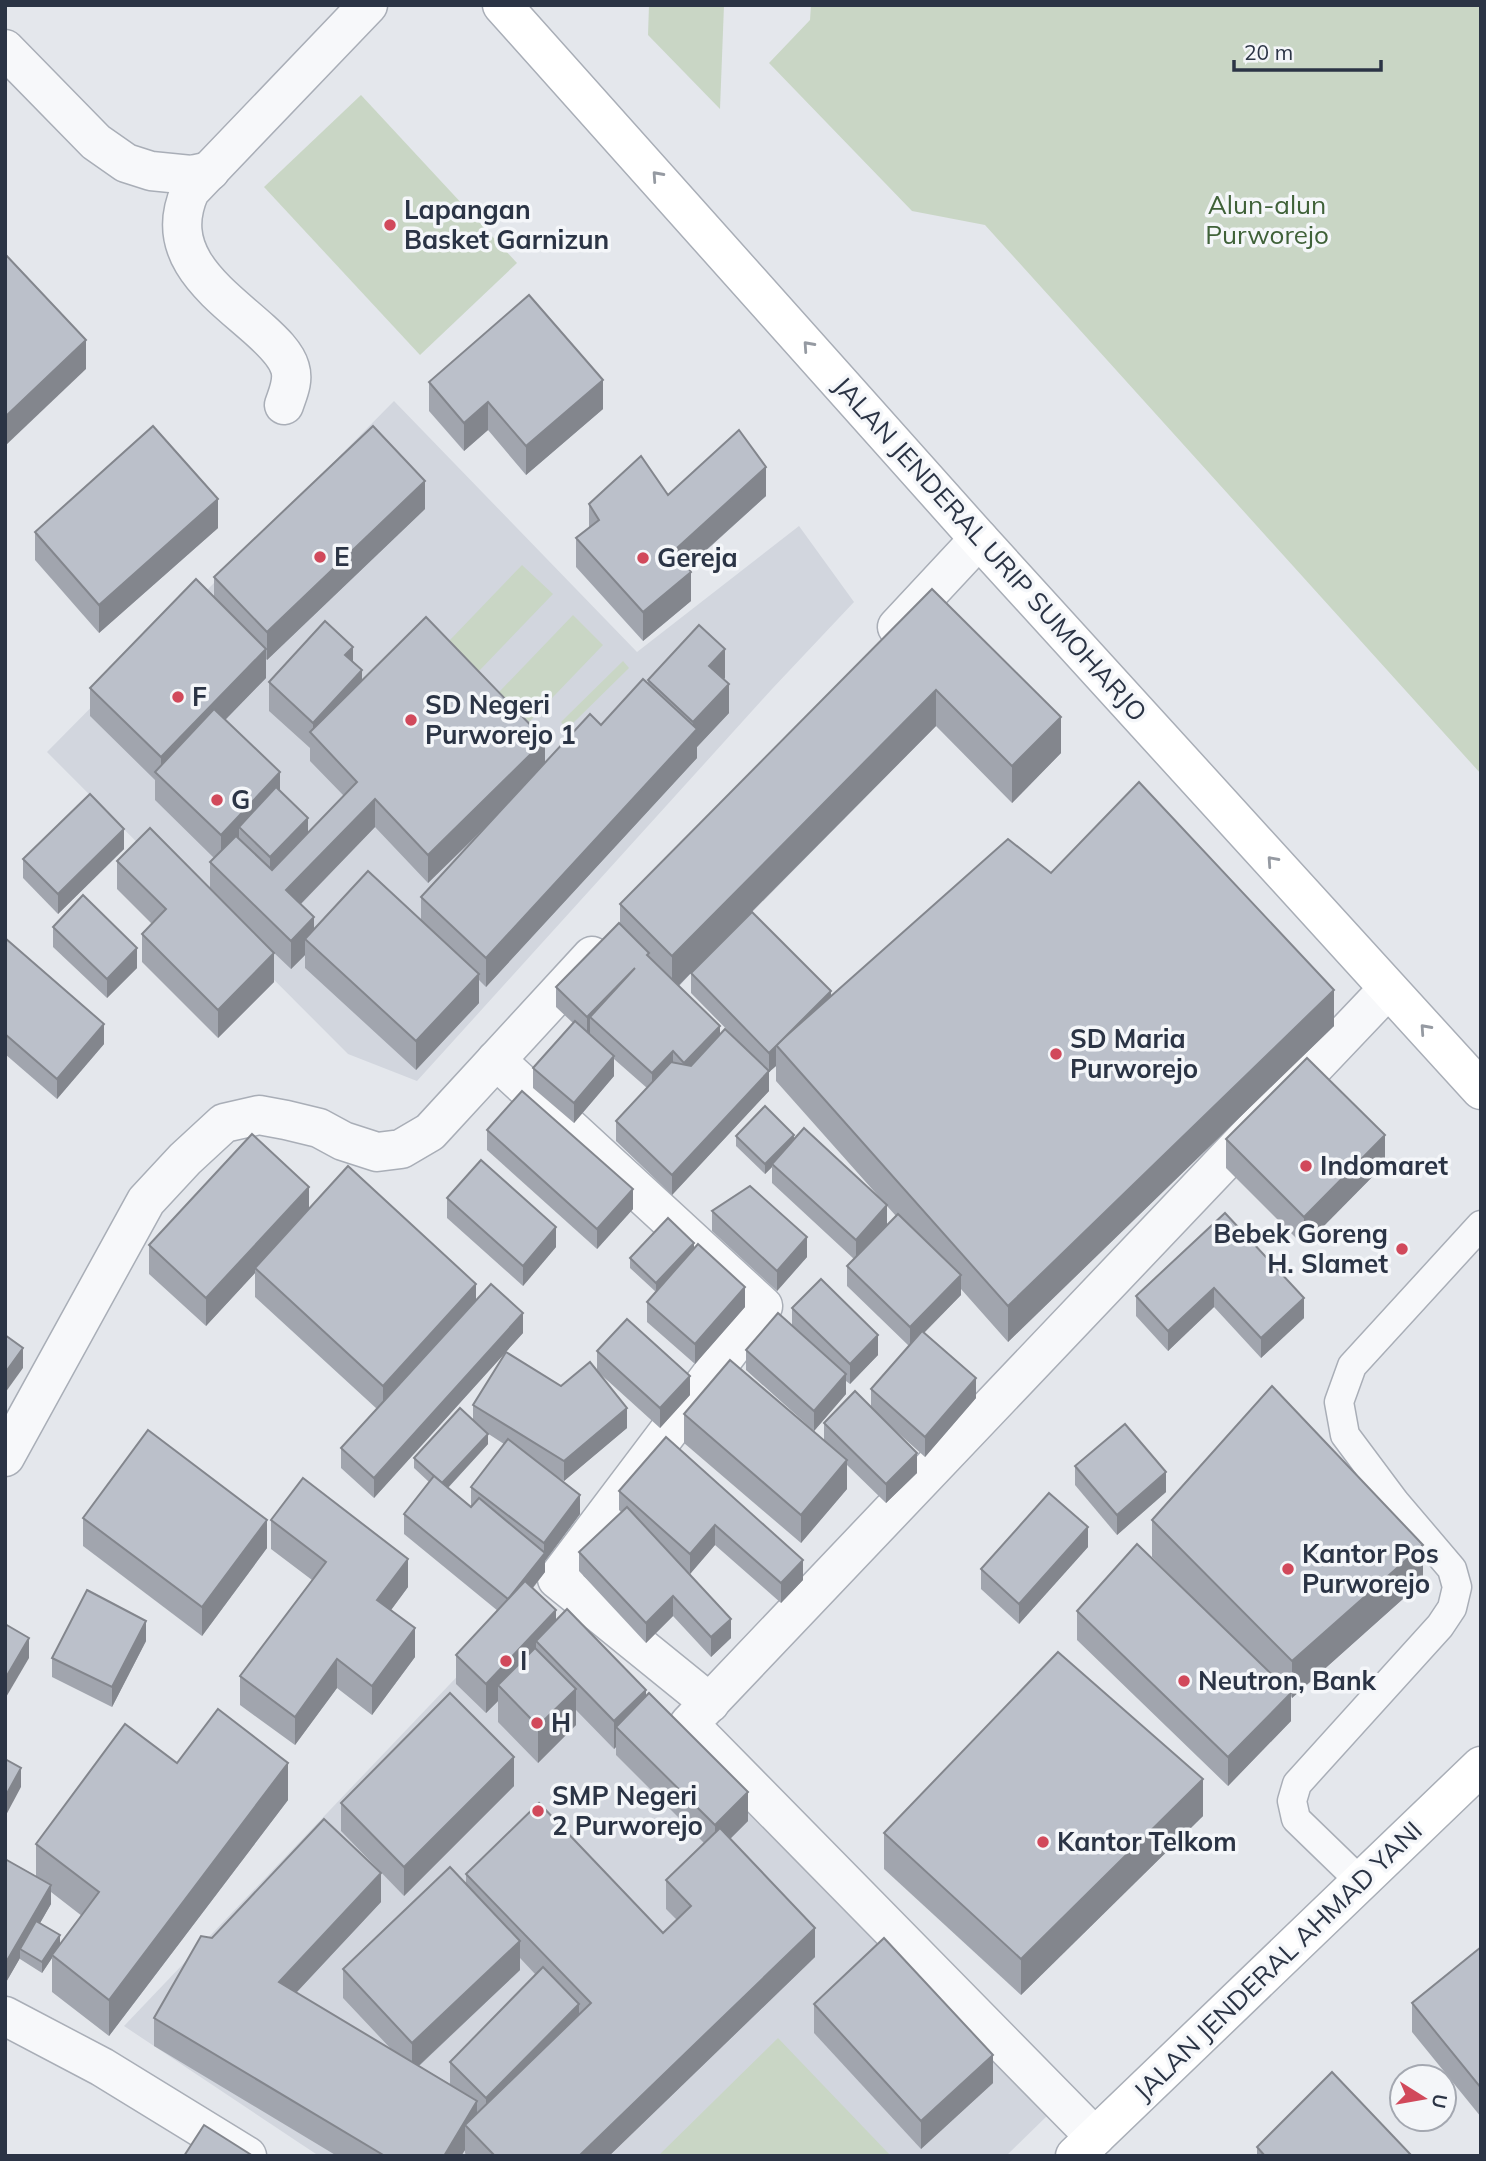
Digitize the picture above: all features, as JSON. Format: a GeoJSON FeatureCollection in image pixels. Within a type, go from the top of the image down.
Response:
{"type":"FeatureCollection","features":[{"type":"Feature","properties":{"kind":"main road","name":"JALAN JENDERAL URIP SUMOHARJO"},"geometry":{"type":"LineString","coordinates":[[502,5],[538,23],[979,539],[1481,1090]]}},
{"type":"Feature","properties":{"kind":"main road","name":"JALAN JENDERAL AHMAD YANI"},"geometry":{"type":"LineString","coordinates":[[1085,2146],[1481,1766]]}},
{"type":"Feature","properties":{"kind":"street"},"geometry":{"type":"LineString","coordinates":[[284,405],[292,383],[290,368],[274,343],[212,287],[190,261],[183,232],[182,208],[190,191],[368,5]]}},
{"type":"Feature","properties":{"kind":"street"},"geometry":{"type":"LineString","coordinates":[[5,49],[96,142],[127,163],[150,171],[191,175],[210,171]]}},
{"type":"Feature","properties":{"kind":"street"},"geometry":{"type":"LineString","coordinates":[[876,651],[979,539]]}},
{"type":"Feature","properties":{"kind":"street"},"geometry":{"type":"LineString","coordinates":[[5,1457],[146,1201],[224,1122],[259,1115],[319,1128],[343,1141],[377,1152],[401,1149],[430,1132],[620,927]]}},
{"type":"Feature","properties":{"kind":"street"},"geometry":{"type":"LineString","coordinates":[[1085,2146],[689,1724],[1388,989]]}},
{"type":"Feature","properties":{"kind":"street"},"geometry":{"type":"LineString","coordinates":[[496,1060],[763,1306],[557,1579],[710,1703]]}},
{"type":"Feature","properties":{"kind":"street"},"geometry":{"type":"LineString","coordinates":[[5,2015],[102,2067],[247,2156]]}},
{"type":"Feature","properties":{"kind":"lane"},"geometry":{"type":"LineString","coordinates":[[1361,1882],[1296,1819],[1292,1801],[1297,1784],[1440,1626],[1452,1608],[1457,1587],[1452,1569],[1395,1502],[1345,1435],[1339,1402],[1352,1366],[1481,1225]]}},
{"type":"Feature","properties":{"kind":"shaded area","name":"SD Negeri Purworejo 1"},"geometry":{"type":"Polygon","coordinates":[[[394,401],[637,652],[799,526],[854,602],[417,1081],[348,1054],[47,752],[394,401]]]}},
{"type":"Feature","properties":{"kind":"shaded area","name":"SMP Negeri 2 Purworejo"},"geometry":{"type":"Polygon","coordinates":[[[533,1597],[1049,2114],[1006,2156],[319,2156],[124,2026],[533,1597]]]}},
{"type":"Feature","properties":{"kind":"green space"},"geometry":{"type":"Polygon","coordinates":[[[649,5],[724,5],[720,109],[648,35],[649,5]]]}},
{"type":"Feature","properties":{"kind":"green space","name":"Alun-alun Purworejo"},"geometry":{"type":"Polygon","coordinates":[[[811,5],[1481,5],[1481,774],[985,225],[912,211],[769,63],[810,20],[811,5]]]}},
{"type":"Feature","properties":{"kind":"green space","name":"Lapangan Basket Garnizun"},"geometry":{"type":"Polygon","coordinates":[[[361,95],[517,263],[420,355],[264,187],[361,95]]]}},
{"type":"Feature","properties":{"kind":"green space"},"geometry":{"type":"Polygon","coordinates":[[[522,565],[553,594],[479,671],[449,641],[522,565]]]}},
{"type":"Feature","properties":{"kind":"green space"},"geometry":{"type":"Polygon","coordinates":[[[573,615],[603,645],[529,722],[499,692],[573,615]]]}},
{"type":"Feature","properties":{"kind":"green space"},"geometry":{"type":"Polygon","coordinates":[[[623,661],[629,668],[567,729],[561,722],[623,661]]]}},
{"type":"Feature","properties":{"kind":"green space"},"geometry":{"type":"Polygon","coordinates":[[[778,2038],[891,2156],[658,2156],[778,2038]]]}},
{"type":"Feature","properties":{"kind":"building"},"geometry":{"type":"Polygon","coordinates":[[[5,254],[86,340],[5,417],[5,254]]]}},
{"type":"Feature","properties":{"kind":"building"},"geometry":{"type":"Polygon","coordinates":[[[529,295],[603,380],[526,446],[488,402],[464,423],[429,382],[529,295]]]}},
{"type":"Feature","properties":{"kind":"building"},"geometry":{"type":"Polygon","coordinates":[[[153,426],[218,499],[99,605],[35,532],[153,426]]]}},
{"type":"Feature","properties":{"kind":"building","name":"E"},"geometry":{"type":"Polygon","coordinates":[[[373,426],[425,481],[267,632],[214,577],[373,426]]]}},
{"type":"Feature","properties":{"kind":"building","name":"Gereja"},"geometry":{"type":"Polygon","coordinates":[[[739,430],[766,467],[676,549],[691,572],[643,612],[576,538],[599,520],[589,504],[641,456],[668,495],[739,430]]]}},
{"type":"Feature","properties":{"kind":"building","name":"F"},"geometry":{"type":"Polygon","coordinates":[[[196,579],[266,649],[161,757],[90,688],[196,579]]]}},
{"type":"Feature","properties":{"kind":"building"},"geometry":{"type":"Polygon","coordinates":[[[932,589],[1061,717],[1012,766],[936,690],[672,956],[620,904],[932,589]]]}},
{"type":"Feature","properties":{"kind":"building"},"geometry":{"type":"Polygon","coordinates":[[[426,617],[545,740],[428,855],[375,799],[286,890],[314,917],[291,941],[210,862],[236,836],[272,870],[357,782],[310,732],[426,617]]]}},
{"type":"Feature","properties":{"kind":"building"},"geometry":{"type":"Polygon","coordinates":[[[325,621],[353,647],[345,655],[362,670],[313,723],[269,682],[325,621]]]}},
{"type":"Feature","properties":{"kind":"building"},"geometry":{"type":"Polygon","coordinates":[[[699,625],[725,649],[709,666],[729,684],[693,722],[648,680],[699,625]]]}},
{"type":"Feature","properties":{"kind":"building"},"geometry":{"type":"Polygon","coordinates":[[[643,679],[697,729],[486,958],[421,897],[590,714],[601,725],[643,679]]]}},
{"type":"Feature","properties":{"kind":"building"},"geometry":{"type":"Polygon","coordinates":[[[214,709],[280,772],[221,835],[155,772],[214,709]]]}},
{"type":"Feature","properties":{"kind":"building","name":"SD Maria Purworejo"},"geometry":{"type":"Polygon","coordinates":[[[1139,782],[1334,990],[1008,1306],[776,1045],[1008,839],[1051,873],[1139,782]]]}},
{"type":"Feature","properties":{"kind":"building"},"geometry":{"type":"Polygon","coordinates":[[[276,787],[308,818],[270,857],[239,827],[276,787]]]}},
{"type":"Feature","properties":{"kind":"building"},"geometry":{"type":"Polygon","coordinates":[[[90,794],[124,829],[58,894],[23,859],[90,794]]]}},
{"type":"Feature","properties":{"kind":"building"},"geometry":{"type":"Polygon","coordinates":[[[150,828],[274,953],[218,1010],[142,934],[166,909],[117,861],[150,828]]]}},
{"type":"Feature","properties":{"kind":"building"},"geometry":{"type":"Polygon","coordinates":[[[368,871],[479,974],[416,1041],[305,939],[368,871]]]}},
{"type":"Feature","properties":{"kind":"building"},"geometry":{"type":"Polygon","coordinates":[[[83,895],[137,948],[107,979],[53,927],[83,895]]]}},
{"type":"Feature","properties":{"kind":"building"},"geometry":{"type":"Polygon","coordinates":[[[752,912],[831,991],[769,1053],[691,973],[752,912]]]}},
{"type":"Feature","properties":{"kind":"building"},"geometry":{"type":"Polygon","coordinates":[[[619,923],[649,953],[647,955],[720,1026],[684,1063],[673,1051],[652,1073],[590,1017],[635,968],[587,1017],[556,987],[619,923]]]}},
{"type":"Feature","properties":{"kind":"building"},"geometry":{"type":"Polygon","coordinates":[[[5,938],[104,1024],[57,1079],[5,1034],[5,938]]]}},
{"type":"Feature","properties":{"kind":"building"},"geometry":{"type":"Polygon","coordinates":[[[575,1021],[614,1056],[574,1103],[533,1068],[575,1021]]]}},
{"type":"Feature","properties":{"kind":"building"},"geometry":{"type":"Polygon","coordinates":[[[725,1029],[769,1071],[672,1175],[616,1121],[671,1062],[691,1066],[725,1029]]]}},
{"type":"Feature","properties":{"kind":"building","name":"Indomaret"},"geometry":{"type":"Polygon","coordinates":[[[1307,1058],[1385,1135],[1304,1217],[1226,1139],[1307,1058]]]}},
{"type":"Feature","properties":{"kind":"building"},"geometry":{"type":"Polygon","coordinates":[[[522,1091],[633,1189],[597,1229],[487,1130],[522,1091]]]}},
{"type":"Feature","properties":{"kind":"building"},"geometry":{"type":"Polygon","coordinates":[[[765,1106],[794,1135],[765,1164],[736,1136],[765,1106]]]}},
{"type":"Feature","properties":{"kind":"building"},"geometry":{"type":"Polygon","coordinates":[[[804,1128],[887,1205],[856,1240],[772,1164],[804,1128]]]}},
{"type":"Feature","properties":{"kind":"building"},"geometry":{"type":"Polygon","coordinates":[[[252,1134],[309,1187],[206,1298],[149,1245],[252,1134]]]}},
{"type":"Feature","properties":{"kind":"building"},"geometry":{"type":"Polygon","coordinates":[[[481,1160],[556,1227],[523,1266],[447,1198],[481,1160]]]}},
{"type":"Feature","properties":{"kind":"building"},"geometry":{"type":"Polygon","coordinates":[[[348,1166],[476,1284],[383,1386],[255,1268],[348,1166]]]}},
{"type":"Feature","properties":{"kind":"building"},"geometry":{"type":"Polygon","coordinates":[[[750,1186],[807,1237],[777,1271],[712,1211],[750,1186]]]}},
{"type":"Feature","properties":{"kind":"building"},"geometry":{"type":"Polygon","coordinates":[[[1225,1213],[1304,1298],[1261,1338],[1214,1288],[1168,1331],[1136,1296],[1225,1213]]]}},
{"type":"Feature","properties":{"kind":"building"},"geometry":{"type":"Polygon","coordinates":[[[898,1214],[961,1275],[910,1327],[847,1266],[898,1214]]]}},
{"type":"Feature","properties":{"kind":"building"},"geometry":{"type":"Polygon","coordinates":[[[668,1218],[694,1243],[656,1283],[630,1258],[668,1218]]]}},
{"type":"Feature","properties":{"kind":"building"},"geometry":{"type":"Polygon","coordinates":[[[698,1244],[745,1287],[695,1344],[647,1302],[698,1244]]]}},
{"type":"Feature","properties":{"kind":"building"},"geometry":{"type":"Polygon","coordinates":[[[821,1279],[878,1335],[850,1364],[792,1308],[821,1279]]]}},
{"type":"Feature","properties":{"kind":"building"},"geometry":{"type":"Polygon","coordinates":[[[491,1284],[523,1313],[374,1478],[341,1448],[491,1284]]]}},
{"type":"Feature","properties":{"kind":"building"},"geometry":{"type":"Polygon","coordinates":[[[778,1313],[846,1374],[814,1411],[746,1350],[778,1313]]]}},
{"type":"Feature","properties":{"kind":"building"},"geometry":{"type":"Polygon","coordinates":[[[627,1319],[690,1376],[660,1408],[597,1351],[627,1319]]]}},
{"type":"Feature","properties":{"kind":"building"},"geometry":{"type":"Polygon","coordinates":[[[922,1331],[976,1378],[925,1437],[871,1389],[922,1331]]]}},
{"type":"Feature","properties":{"kind":"building"},"geometry":{"type":"Polygon","coordinates":[[[5,1335],[23,1348],[5,1373],[5,1335]]]}},
{"type":"Feature","properties":{"kind":"building"},"geometry":{"type":"Polygon","coordinates":[[[506,1352],[561,1386],[590,1362],[627,1408],[564,1461],[473,1405],[506,1352]]]}},
{"type":"Feature","properties":{"kind":"building"},"geometry":{"type":"Polygon","coordinates":[[[730,1360],[847,1460],[801,1515],[684,1414],[730,1360]]]}},
{"type":"Feature","properties":{"kind":"building","name":"Kantor Pos Purworejo"},"geometry":{"type":"Polygon","coordinates":[[[1272,1386],[1423,1545],[1292,1661],[1152,1520],[1272,1386]]]}},
{"type":"Feature","properties":{"kind":"building"},"geometry":{"type":"Polygon","coordinates":[[[855,1391],[917,1453],[886,1484],[824,1423],[855,1391]]]}},
{"type":"Feature","properties":{"kind":"building"},"geometry":{"type":"Polygon","coordinates":[[[460,1408],[488,1434],[442,1483],[414,1458],[460,1408]]]}},
{"type":"Feature","properties":{"kind":"building"},"geometry":{"type":"Polygon","coordinates":[[[1125,1424],[1166,1472],[1117,1515],[1075,1466],[1125,1424]]]}},
{"type":"Feature","properties":{"kind":"building"},"geometry":{"type":"Polygon","coordinates":[[[148,1430],[267,1520],[202,1607],[83,1518],[148,1430]]]}},
{"type":"Feature","properties":{"kind":"building"},"geometry":{"type":"Polygon","coordinates":[[[666,1437],[803,1560],[781,1583],[715,1525],[690,1554],[619,1491],[666,1437]]]}},
{"type":"Feature","properties":{"kind":"building"},"geometry":{"type":"Polygon","coordinates":[[[508,1439],[580,1495],[544,1543],[471,1487],[508,1439]]]}},
{"type":"Feature","properties":{"kind":"building"},"geometry":{"type":"Polygon","coordinates":[[[434,1476],[471,1507],[479,1498],[545,1553],[508,1599],[404,1514],[434,1476]]]}},
{"type":"Feature","properties":{"kind":"building"},"geometry":{"type":"Polygon","coordinates":[[[303,1478],[408,1559],[377,1600],[415,1628],[372,1686],[337,1659],[295,1717],[240,1676],[326,1562],[271,1520],[303,1478]]]}},
{"type":"Feature","properties":{"kind":"building"},"geometry":{"type":"Polygon","coordinates":[[[1049,1493],[1088,1527],[1019,1604],[981,1569],[1049,1493]]]}},
{"type":"Feature","properties":{"kind":"building"},"geometry":{"type":"Polygon","coordinates":[[[627,1507],[731,1619],[711,1637],[673,1596],[646,1623],[579,1552],[627,1507]]]}},
{"type":"Feature","properties":{"kind":"building","name":"Neutron, Bank"},"geometry":{"type":"Polygon","coordinates":[[[1137,1544],[1291,1693],[1228,1757],[1077,1611],[1137,1544]]]}},
{"type":"Feature","properties":{"kind":"building"},"geometry":{"type":"Polygon","coordinates":[[[525,1581],[556,1610],[486,1684],[456,1655],[525,1581]]]}},
{"type":"Feature","properties":{"kind":"building"},"geometry":{"type":"Polygon","coordinates":[[[87,1590],[146,1621],[112,1687],[52,1658],[87,1590]]]}},
{"type":"Feature","properties":{"kind":"building"},"geometry":{"type":"Polygon","coordinates":[[[567,1609],[646,1690],[614,1721],[536,1641],[567,1609]]]}},
{"type":"Feature","properties":{"kind":"building"},"geometry":{"type":"Polygon","coordinates":[[[5,1624],[29,1638],[5,1679],[5,1624]]]}},
{"type":"Feature","properties":{"kind":"building"},"geometry":{"type":"Polygon","coordinates":[[[535,1648],[576,1689],[538,1726],[498,1685],[535,1648]]]}},
{"type":"Feature","properties":{"kind":"building","name":"Kantor Telkom"},"geometry":{"type":"Polygon","coordinates":[[[1058,1652],[1203,1779],[1021,1959],[884,1833],[1058,1652]]]}},
{"type":"Feature","properties":{"kind":"building"},"geometry":{"type":"Polygon","coordinates":[[[450,1693],[514,1757],[404,1867],[341,1803],[450,1693]]]}},
{"type":"Feature","properties":{"kind":"building"},"geometry":{"type":"Polygon","coordinates":[[[649,1693],[748,1792],[715,1825],[616,1727],[649,1693]]]}},
{"type":"Feature","properties":{"kind":"building"},"geometry":{"type":"Polygon","coordinates":[[[218,1709],[288,1763],[109,2000],[52,1955],[99,1892],[36,1844],[125,1724],[177,1763],[218,1709]]]}},
{"type":"Feature","properties":{"kind":"building"},"geometry":{"type":"Polygon","coordinates":[[[5,1759],[21,1768],[5,1797],[5,1759]]]}},
{"type":"Feature","properties":{"kind":"building"},"geometry":{"type":"Polygon","coordinates":[[[539,1803],[663,1933],[691,1906],[666,1880],[720,1828],[815,1928],[579,2156],[495,2156],[465,2125],[591,2003],[466,1874],[539,1803]]]}},
{"type":"Feature","properties":{"kind":"building"},"geometry":{"type":"Polygon","coordinates":[[[324,1819],[381,1873],[279,1982],[477,2101],[444,2156],[385,2156],[154,2018],[201,1936],[212,1938],[324,1819]]]}},
{"type":"Feature","properties":{"kind":"building"},"geometry":{"type":"Polygon","coordinates":[[[5,1859],[51,1885],[5,1964],[5,1859]]]}},
{"type":"Feature","properties":{"kind":"building"},"geometry":{"type":"Polygon","coordinates":[[[450,1867],[520,1941],[412,2043],[343,1969],[450,1867]]]}},
{"type":"Feature","properties":{"kind":"building"},"geometry":{"type":"Polygon","coordinates":[[[36,1921],[60,1935],[42,1962],[20,1949],[36,1921]]]}},
{"type":"Feature","properties":{"kind":"building"},"geometry":{"type":"Polygon","coordinates":[[[884,1938],[993,2055],[921,2121],[814,2004],[884,1938]]]}},
{"type":"Feature","properties":{"kind":"building"},"geometry":{"type":"Polygon","coordinates":[[[1481,1947],[1481,2088],[1412,2003],[1481,1947]]]}},
{"type":"Feature","properties":{"kind":"building"},"geometry":{"type":"Polygon","coordinates":[[[543,1967],[579,2004],[486,2098],[450,2062],[543,1967]]]}},
{"type":"Feature","properties":{"kind":"building"},"geometry":{"type":"Polygon","coordinates":[[[1332,2072],[1412,2156],[1265,2156],[1257,2147],[1332,2072]]]}},
{"type":"Feature","properties":{"kind":"building"},"geometry":{"type":"Polygon","coordinates":[[[204,2125],[253,2156],[184,2156],[204,2125]]]}},
{"type":"Feature","properties":{"kind":"place","name":"Lapangan Basket Garnizun"},"geometry":{"type":"Point","coordinates":[390,225]}},
{"type":"Feature","properties":{"kind":"place","name":"E"},"geometry":{"type":"Point","coordinates":[320,557]}},
{"type":"Feature","properties":{"kind":"place","name":"Gereja"},"geometry":{"type":"Point","coordinates":[643,558]}},
{"type":"Feature","properties":{"kind":"place","name":"F"},"geometry":{"type":"Point","coordinates":[178,697]}},
{"type":"Feature","properties":{"kind":"place","name":"SD Negeri Purworejo 1"},"geometry":{"type":"Point","coordinates":[411,720]}},
{"type":"Feature","properties":{"kind":"place","name":"G"},"geometry":{"type":"Point","coordinates":[217,800]}},
{"type":"Feature","properties":{"kind":"place","name":"SD Maria Purworejo"},"geometry":{"type":"Point","coordinates":[1056,1054]}},
{"type":"Feature","properties":{"kind":"place","name":"Indomaret"},"geometry":{"type":"Point","coordinates":[1306,1166]}},
{"type":"Feature","properties":{"kind":"place","name":"Bebek Goreng H. Slamet"},"geometry":{"type":"Point","coordinates":[1402,1249]}},
{"type":"Feature","properties":{"kind":"place","name":"Kantor Pos Purworejo"},"geometry":{"type":"Point","coordinates":[1288,1569]}},
{"type":"Feature","properties":{"kind":"place","name":"I"},"geometry":{"type":"Point","coordinates":[506,1661]}},
{"type":"Feature","properties":{"kind":"place","name":"Neutron, Bank"},"geometry":{"type":"Point","coordinates":[1184,1681]}},
{"type":"Feature","properties":{"kind":"place","name":"H"},"geometry":{"type":"Point","coordinates":[537,1723]}},
{"type":"Feature","properties":{"kind":"place","name":"SMP Negeri 2 Purworejo"},"geometry":{"type":"Point","coordinates":[538,1811]}},
{"type":"Feature","properties":{"kind":"place","name":"Kantor Telkom"},"geometry":{"type":"Point","coordinates":[1043,1842]}}]}
